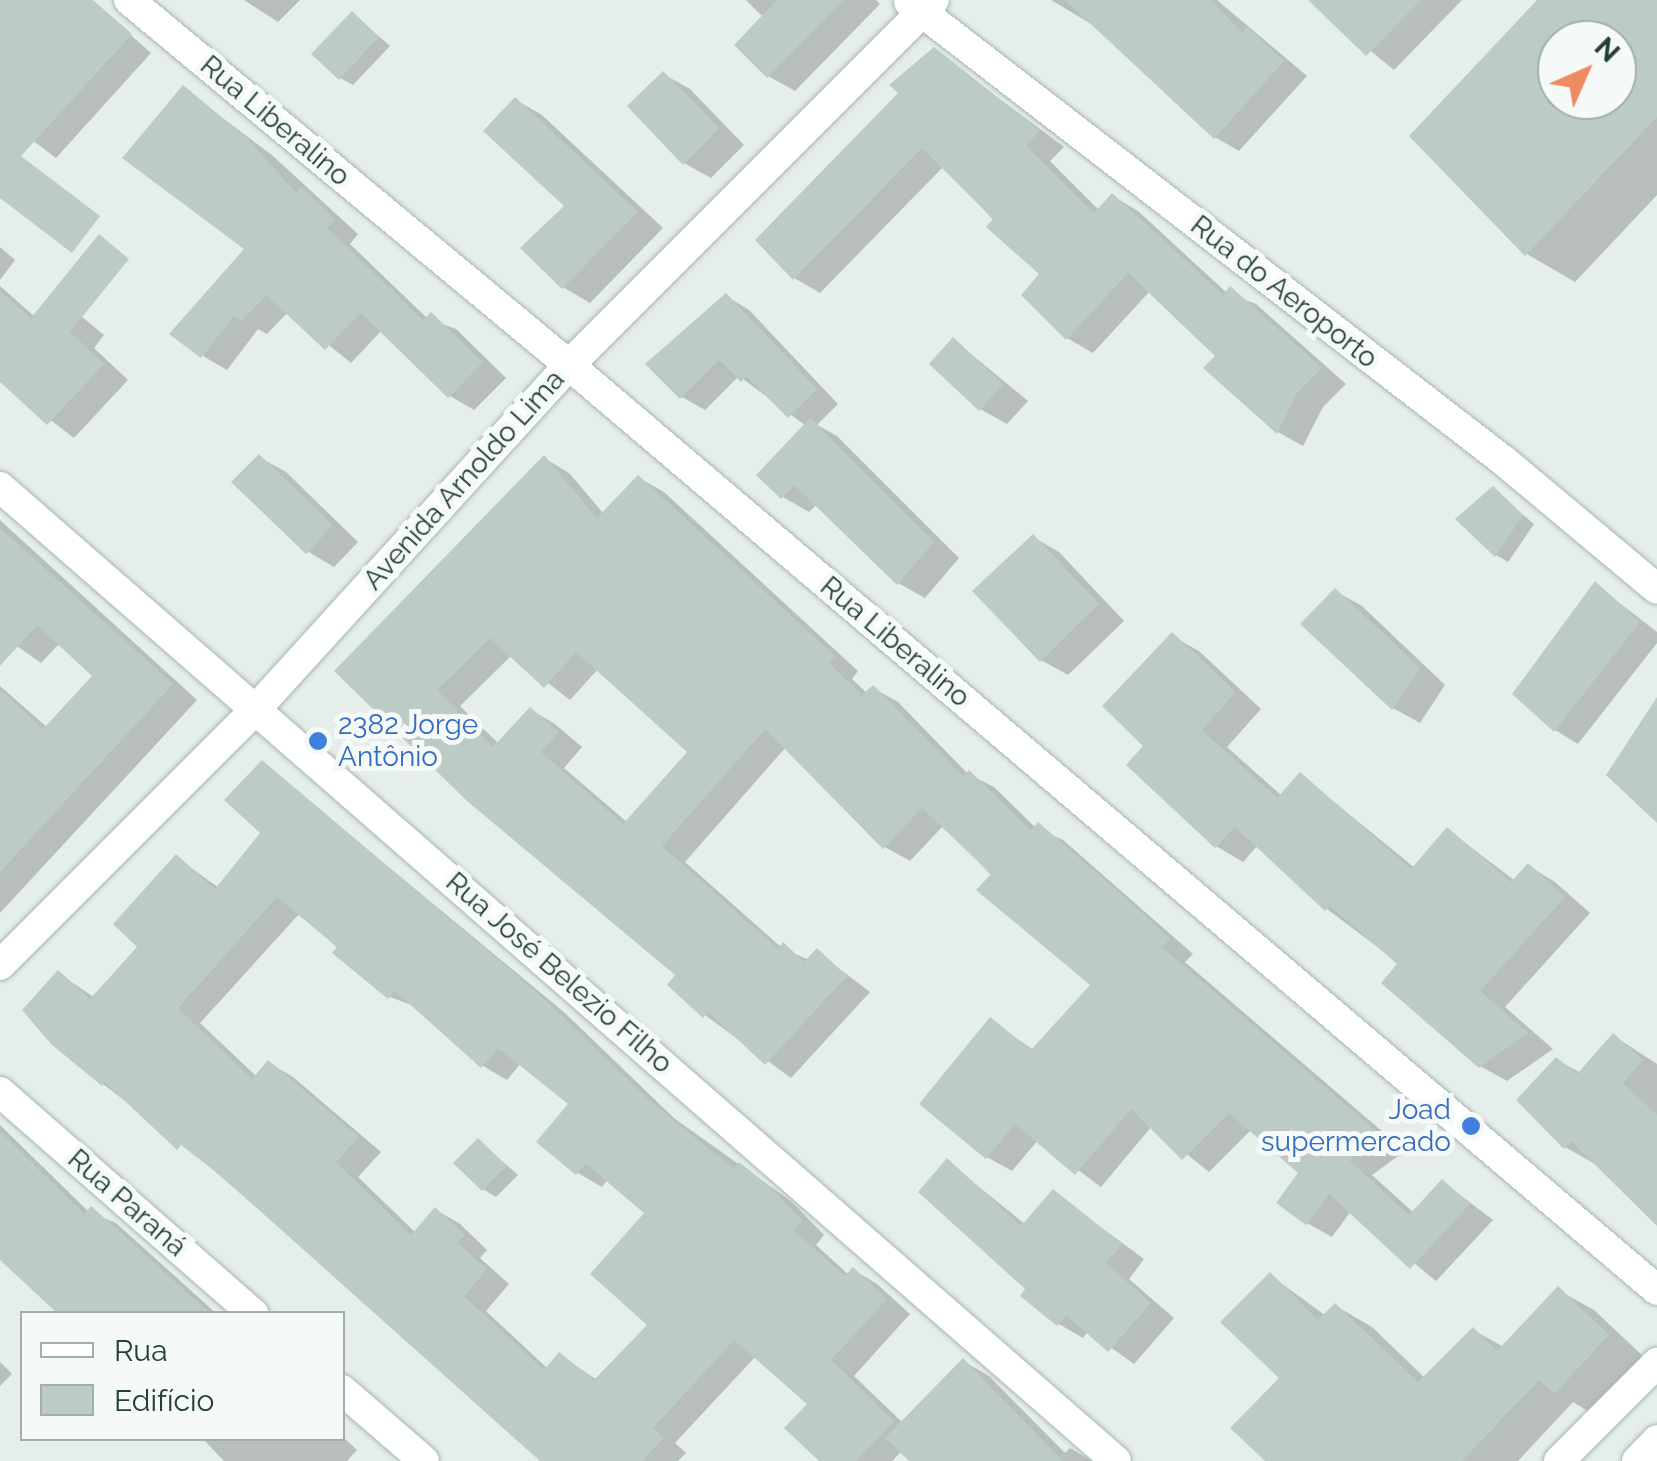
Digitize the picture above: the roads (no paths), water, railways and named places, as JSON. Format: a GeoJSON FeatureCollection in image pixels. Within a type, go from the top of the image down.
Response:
{"type":"FeatureCollection","features":[{"type":"Feature","properties":{"kind":"street","name":"Rua Liberalino"},"geometry":{"type":"LineString","coordinates":[[129,0],[570,365],[1657,1290]]}},
{"type":"Feature","properties":{"kind":"street","name":"Avenida Arnoldo Lima"},"geometry":{"type":"LineString","coordinates":[[0,965],[256,709],[570,365],[921,4]]}},
{"type":"Feature","properties":{"kind":"street","name":"Rua do Aeroporto"},"geometry":{"type":"LineString","coordinates":[[921,4],[1504,461],[1657,589]]}},
{"type":"Feature","properties":{"kind":"street","name":"Rua José Belezio Filho"},"geometry":{"type":"LineString","coordinates":[[0,487],[1116,1461]]}},
{"type":"Feature","properties":{"kind":"street","name":"Rua Paraná"},"geometry":{"type":"LineString","coordinates":[[0,1092],[251,1311]]}},
{"type":"Feature","properties":{"kind":"street"},"geometry":{"type":"LineString","coordinates":[[1559,1461],[1657,1362]]}},
{"type":"Feature","properties":{"kind":"street"},"geometry":{"type":"LineString","coordinates":[[345,1393],[424,1461]]}},
{"type":"Feature","properties":{"kind":"street"},"geometry":{"type":"LineString","coordinates":[[1637,1461],[1657,1440]]}},
{"type":"Feature","properties":{"kind":"place","name":"2382 Jorge Antônio"},"geometry":{"type":"Point","coordinates":[318,741]}},
{"type":"Feature","properties":{"kind":"place","name":"Joad supermercado"},"geometry":{"type":"Point","coordinates":[1471,1126]}}]}
